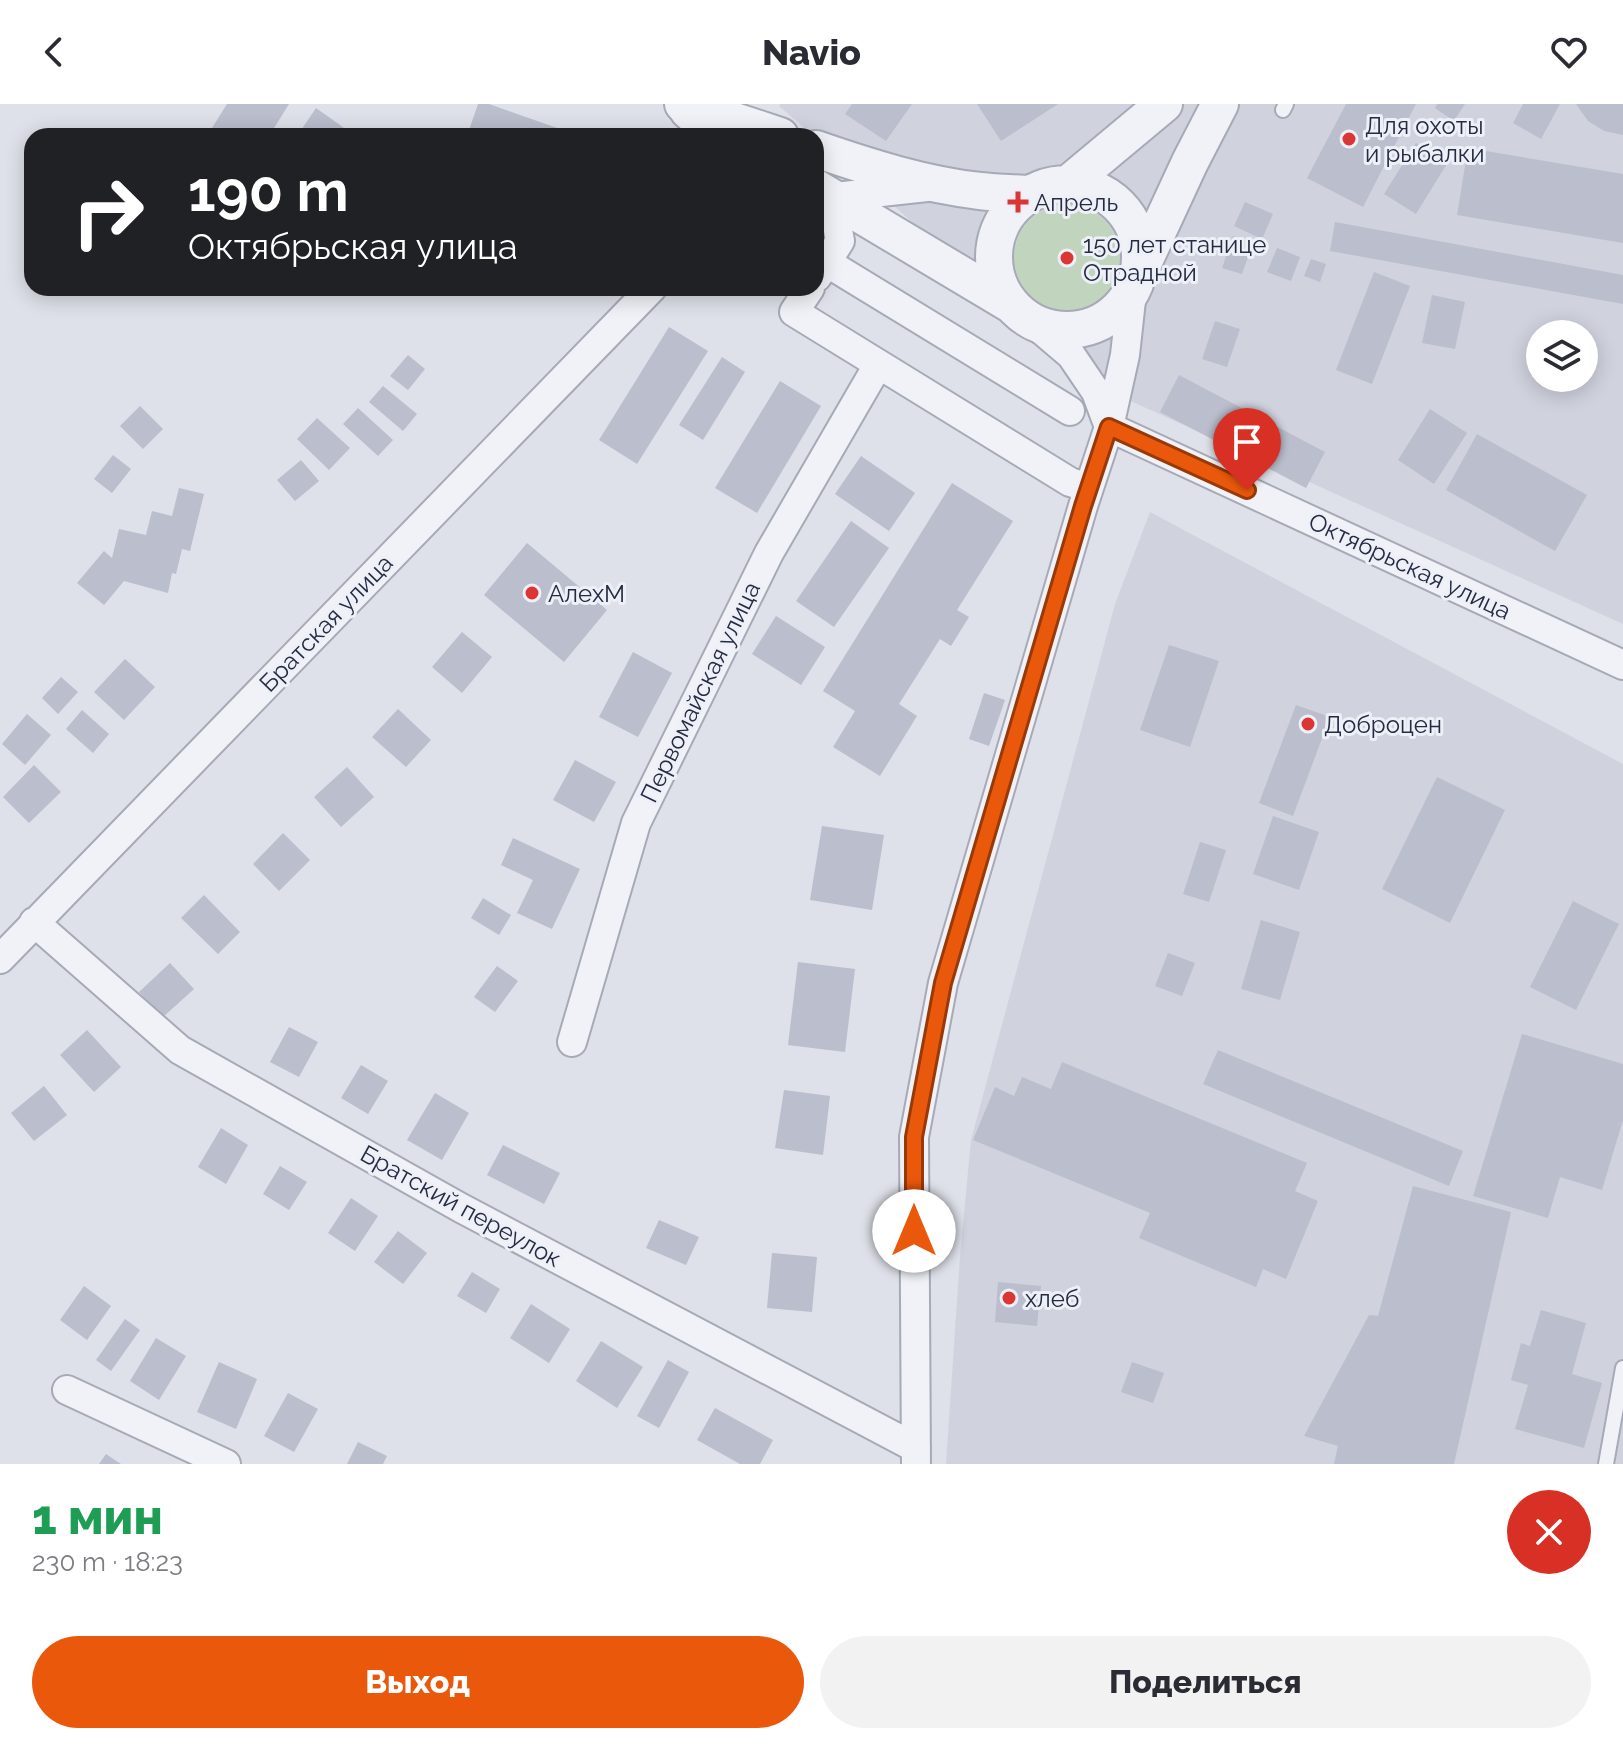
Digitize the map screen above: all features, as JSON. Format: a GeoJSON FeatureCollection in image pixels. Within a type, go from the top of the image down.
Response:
{"type":"FeatureCollection","features":[{"type":"Feature","properties":{"kind":"street"},"geometry":{"type":"LineString","coordinates":[[1068,184],[1164,104]]}},
{"type":"Feature","properties":{"kind":"street"},"geometry":{"type":"LineString","coordinates":[[824,197],[1022,313],[1053,329],[1077,330],[1099,323],[1118,310],[1136,281],[1220,104]]}},
{"type":"Feature","properties":{"kind":"street"},"geometry":{"type":"LineString","coordinates":[[679,107],[702,128]]}},
{"type":"Feature","properties":{"kind":"street"},"geometry":{"type":"LineString","coordinates":[[679,107],[714,128]]}},
{"type":"Feature","properties":{"kind":"street"},"geometry":{"type":"LineString","coordinates":[[679,107],[752,128]]}},
{"type":"Feature","properties":{"kind":"street"},"geometry":{"type":"LineString","coordinates":[[824,151],[944,185],[978,191],[1030,194]]}},
{"type":"Feature","properties":{"kind":"street"},"geometry":{"type":"LineString","coordinates":[[916,1456],[914,1137],[943,983],[1109,427],[1125,355],[1140,250],[1135,227],[1122,208],[1103,193],[1082,185],[1058,184],[1038,190],[1018,202],[1004,220],[996,241],[994,264],[1000,286],[1022,313],[1071,355],[1096,392],[1109,427]]}},
{"type":"Feature","properties":{"kind":"street"},"geometry":{"type":"LineString","coordinates":[[824,195],[944,185]]}},
{"type":"Feature","properties":{"kind":"street"},"geometry":{"type":"LineString","coordinates":[[824,202],[840,241],[824,265]]}},
{"type":"Feature","properties":{"kind":"street"},"geometry":{"type":"LineString","coordinates":[[824,272],[1070,411]]}},
{"type":"Feature","properties":{"kind":"street","name":"Братская улица"},"geometry":{"type":"LineString","coordinates":[[0,959],[644,296]]}},
{"type":"Feature","properties":{"kind":"street"},"geometry":{"type":"LineString","coordinates":[[805,296],[794,312],[1070,482],[1089,488]]}},
{"type":"Feature","properties":{"kind":"street","name":"Первомайская улица"},"geometry":{"type":"LineString","coordinates":[[572,1042],[636,823],[769,553],[878,365]]}},
{"type":"Feature","properties":{"kind":"street","name":"Октябрьская улица"},"geometry":{"type":"LineString","coordinates":[[1109,427],[1623,665]]}},
{"type":"Feature","properties":{"kind":"street","name":"Братский переулок"},"geometry":{"type":"LineString","coordinates":[[34,922],[180,1050],[461,1208],[916,1456]]}},
{"type":"Feature","properties":{"kind":"street"},"geometry":{"type":"LineString","coordinates":[[67,1390],[221,1463]]}},
{"type":"Feature","properties":{"kind":"lane"},"geometry":{"type":"LineString","coordinates":[[1606,1464],[1623,1368]]}},
{"type":"Feature","properties":{"kind":"shaded area"},"geometry":{"type":"Polygon","coordinates":[[[780,104],[1623,104],[1623,624],[1104,389],[824,145],[824,128],[804,128],[780,104]]]}},
{"type":"Feature","properties":{"kind":"shaded area"},"geometry":{"type":"Polygon","coordinates":[[[1150,512],[1623,764],[1623,1464],[946,1464],[971,1140],[1115,604],[1150,512]]]}},
{"type":"Feature","properties":{"kind":"green space"},"geometry":{"type":"Polygon","coordinates":[[[1067,205],[1087,209],[1104,221],[1116,238],[1120,258],[1116,278],[1104,295],[1087,307],[1067,311],[1047,307],[1030,295],[1018,278],[1014,258],[1018,238],[1030,221],[1047,209],[1067,205]]]}},
{"type":"Feature","properties":{"kind":"building"},"geometry":{"type":"Polygon","coordinates":[[[227,104],[289,104],[274,128],[212,128],[227,104]]]}},
{"type":"Feature","properties":{"kind":"building"},"geometry":{"type":"Polygon","coordinates":[[[478,104],[489,104],[557,128],[470,128],[478,104]]]}},
{"type":"Feature","properties":{"kind":"building"},"geometry":{"type":"Polygon","coordinates":[[[852,104],[912,104],[886,141],[845,114],[852,104]]]}},
{"type":"Feature","properties":{"kind":"building"},"geometry":{"type":"Polygon","coordinates":[[[977,104],[1058,104],[1001,141],[977,104]]]}},
{"type":"Feature","properties":{"kind":"building"},"geometry":{"type":"Polygon","coordinates":[[[1346,104],[1416,104],[1363,207],[1307,178],[1346,104]]]}},
{"type":"Feature","properties":{"kind":"building"},"geometry":{"type":"Polygon","coordinates":[[[1437,104],[1465,104],[1454,121],[1435,108],[1437,104]]]}},
{"type":"Feature","properties":{"kind":"building"},"geometry":{"type":"Polygon","coordinates":[[[1523,104],[1560,104],[1541,139],[1513,123],[1523,104]]]}},
{"type":"Feature","properties":{"kind":"building"},"geometry":{"type":"Polygon","coordinates":[[[1576,104],[1623,104],[1623,135],[1604,131],[1588,121],[1576,104]]]}},
{"type":"Feature","properties":{"kind":"building"},"geometry":{"type":"Polygon","coordinates":[[[316,108],[344,128],[302,128],[316,108]]]}},
{"type":"Feature","properties":{"kind":"building"},"geometry":{"type":"Polygon","coordinates":[[[1416,143],[1448,162],[1416,214],[1384,194],[1416,143]]]}},
{"type":"Feature","properties":{"kind":"building"},"geometry":{"type":"Polygon","coordinates":[[[1468,148],[1623,174],[1623,243],[1457,215],[1468,148]]]}},
{"type":"Feature","properties":{"kind":"building"},"geometry":{"type":"Polygon","coordinates":[[[1245,202],[1273,214],[1262,239],[1234,226],[1245,202]]]}},
{"type":"Feature","properties":{"kind":"building"},"geometry":{"type":"Polygon","coordinates":[[[1335,222],[1623,275],[1623,304],[1330,251],[1335,222]]]}},
{"type":"Feature","properties":{"kind":"building"},"geometry":{"type":"Polygon","coordinates":[[[1233,236],[1253,243],[1242,274],[1222,268],[1233,236]]]}},
{"type":"Feature","properties":{"kind":"building"},"geometry":{"type":"Polygon","coordinates":[[[1277,248],[1300,257],[1291,281],[1267,272],[1277,248]]]}},
{"type":"Feature","properties":{"kind":"building"},"geometry":{"type":"Polygon","coordinates":[[[1311,259],[1326,264],[1320,282],[1304,276],[1311,259]]]}},
{"type":"Feature","properties":{"kind":"building"},"geometry":{"type":"Polygon","coordinates":[[[1374,272],[1410,286],[1372,384],[1336,370],[1374,272]]]}},
{"type":"Feature","properties":{"kind":"building"},"geometry":{"type":"Polygon","coordinates":[[[1432,295],[1465,302],[1455,349],[1422,343],[1432,295]]]}},
{"type":"Feature","properties":{"kind":"building"},"geometry":{"type":"Polygon","coordinates":[[[1215,321],[1240,329],[1227,367],[1202,359],[1215,321]]]}},
{"type":"Feature","properties":{"kind":"building"},"geometry":{"type":"Polygon","coordinates":[[[669,327],[708,351],[637,464],[599,440],[669,327]]]}},
{"type":"Feature","properties":{"kind":"building"},"geometry":{"type":"Polygon","coordinates":[[[408,355],[425,369],[408,390],[390,376],[408,355]]]}},
{"type":"Feature","properties":{"kind":"building"},"geometry":{"type":"Polygon","coordinates":[[[722,357],[745,372],[703,440],[679,425],[722,357]]]}},
{"type":"Feature","properties":{"kind":"building"},"geometry":{"type":"Polygon","coordinates":[[[1179,375],[1325,452],[1306,488],[1160,412],[1179,375]]]}},
{"type":"Feature","properties":{"kind":"building"},"geometry":{"type":"Polygon","coordinates":[[[780,381],[821,406],[757,513],[715,488],[780,381]]]}},
{"type":"Feature","properties":{"kind":"building"},"geometry":{"type":"Polygon","coordinates":[[[383,386],[417,414],[403,431],[369,402],[383,386]]]}},
{"type":"Feature","properties":{"kind":"building"},"geometry":{"type":"Polygon","coordinates":[[[140,406],[163,429],[143,449],[120,426],[140,406]]]}},
{"type":"Feature","properties":{"kind":"building"},"geometry":{"type":"Polygon","coordinates":[[[358,408],[393,440],[378,456],[343,424],[358,408]]]}},
{"type":"Feature","properties":{"kind":"building"},"geometry":{"type":"Polygon","coordinates":[[[1430,409],[1467,433],[1434,484],[1398,460],[1430,409]]]}},
{"type":"Feature","properties":{"kind":"building"},"geometry":{"type":"Polygon","coordinates":[[[317,418],[350,448],[329,470],[297,439],[317,418]]]}},
{"type":"Feature","properties":{"kind":"building"},"geometry":{"type":"Polygon","coordinates":[[[1477,434],[1587,495],[1555,551],[1446,490],[1477,434]]]}},
{"type":"Feature","properties":{"kind":"building"},"geometry":{"type":"Polygon","coordinates":[[[113,455],[131,469],[112,493],[94,479],[113,455]]]}},
{"type":"Feature","properties":{"kind":"building"},"geometry":{"type":"Polygon","coordinates":[[[861,456],[915,493],[889,531],[835,494],[861,456]]]}},
{"type":"Feature","properties":{"kind":"building"},"geometry":{"type":"Polygon","coordinates":[[[301,460],[319,481],[295,501],[277,480],[301,460]]]}},
{"type":"Feature","properties":{"kind":"building"},"geometry":{"type":"Polygon","coordinates":[[[952,483],[1013,521],[957,610],[969,617],[951,646],[940,639],[899,704],[917,716],[880,776],[833,747],[855,711],[823,691],[952,483]]]}},
{"type":"Feature","properties":{"kind":"building"},"geometry":{"type":"Polygon","coordinates":[[[179,488],[204,494],[190,551],[182,549],[168,593],[124,581],[104,605],[77,583],[104,551],[112,558],[119,529],[146,535],[152,511],[172,516],[179,488]]]}},
{"type":"Feature","properties":{"kind":"building"},"geometry":{"type":"Polygon","coordinates":[[[851,521],[889,548],[834,627],[796,601],[851,521]]]}},
{"type":"Feature","properties":{"kind":"building"},"geometry":{"type":"Polygon","coordinates":[[[527,543],[607,610],[564,662],[484,595],[527,543]]]}},
{"type":"Feature","properties":{"kind":"building"},"geometry":{"type":"Polygon","coordinates":[[[776,616],[825,647],[801,685],[752,654],[776,616]]]}},
{"type":"Feature","properties":{"kind":"building"},"geometry":{"type":"Polygon","coordinates":[[[462,632],[492,657],[462,693],[432,667],[462,632]]]}},
{"type":"Feature","properties":{"kind":"building"},"geometry":{"type":"Polygon","coordinates":[[[1169,645],[1219,661],[1190,747],[1140,730],[1169,645]]]}},
{"type":"Feature","properties":{"kind":"building"},"geometry":{"type":"Polygon","coordinates":[[[633,652],[672,673],[638,737],[599,717],[633,652]]]}},
{"type":"Feature","properties":{"kind":"building"},"geometry":{"type":"Polygon","coordinates":[[[125,659],[155,687],[124,720],[94,692],[125,659]]]}},
{"type":"Feature","properties":{"kind":"building"},"geometry":{"type":"Polygon","coordinates":[[[61,677],[78,692],[58,714],[42,698],[61,677]]]}},
{"type":"Feature","properties":{"kind":"building"},"geometry":{"type":"Polygon","coordinates":[[[984,693],[1005,700],[989,746],[969,739],[984,693]]]}},
{"type":"Feature","properties":{"kind":"building"},"geometry":{"type":"Polygon","coordinates":[[[1296,705],[1330,717],[1293,816],[1259,803],[1296,705]]]}},
{"type":"Feature","properties":{"kind":"building"},"geometry":{"type":"Polygon","coordinates":[[[398,709],[431,740],[406,767],[372,737],[398,709]]]}},
{"type":"Feature","properties":{"kind":"building"},"geometry":{"type":"Polygon","coordinates":[[[82,710],[109,734],[93,753],[66,729],[82,710]]]}},
{"type":"Feature","properties":{"kind":"building"},"geometry":{"type":"Polygon","coordinates":[[[27,714],[51,735],[25,765],[2,744],[27,714]]]}},
{"type":"Feature","properties":{"kind":"building"},"geometry":{"type":"Polygon","coordinates":[[[575,760],[616,782],[594,822],[553,800],[575,760]]]}},
{"type":"Feature","properties":{"kind":"building"},"geometry":{"type":"Polygon","coordinates":[[[34,765],[61,792],[29,823],[3,797],[34,765]]]}},
{"type":"Feature","properties":{"kind":"building"},"geometry":{"type":"Polygon","coordinates":[[[347,767],[374,797],[341,827],[314,797],[347,767]]]}},
{"type":"Feature","properties":{"kind":"building"},"geometry":{"type":"Polygon","coordinates":[[[1437,777],[1505,810],[1450,923],[1382,889],[1437,777]]]}},
{"type":"Feature","properties":{"kind":"building"},"geometry":{"type":"Polygon","coordinates":[[[1273,816],[1319,832],[1299,890],[1253,874],[1273,816]]]}},
{"type":"Feature","properties":{"kind":"building"},"geometry":{"type":"Polygon","coordinates":[[[822,826],[884,835],[872,910],[810,900],[822,826]]]}},
{"type":"Feature","properties":{"kind":"building"},"geometry":{"type":"Polygon","coordinates":[[[283,833],[310,860],[279,891],[253,864],[283,833]]]}},
{"type":"Feature","properties":{"kind":"building"},"geometry":{"type":"Polygon","coordinates":[[[513,838],[580,869],[552,929],[517,913],[533,880],[501,865],[513,838]]]}},
{"type":"Feature","properties":{"kind":"building"},"geometry":{"type":"Polygon","coordinates":[[[1200,842],[1226,850],[1209,902],[1183,894],[1200,842]]]}},
{"type":"Feature","properties":{"kind":"building"},"geometry":{"type":"Polygon","coordinates":[[[204,895],[240,932],[218,954],[181,918],[204,895]]]}},
{"type":"Feature","properties":{"kind":"building"},"geometry":{"type":"Polygon","coordinates":[[[483,898],[511,915],[499,935],[471,918],[483,898]]]}},
{"type":"Feature","properties":{"kind":"building"},"geometry":{"type":"Polygon","coordinates":[[[1573,901],[1619,924],[1576,1010],[1530,987],[1573,901]]]}},
{"type":"Feature","properties":{"kind":"building"},"geometry":{"type":"Polygon","coordinates":[[[1261,920],[1300,932],[1280,1000],[1241,989],[1261,920]]]}},
{"type":"Feature","properties":{"kind":"building"},"geometry":{"type":"Polygon","coordinates":[[[1168,953],[1195,963],[1182,996],[1155,986],[1168,953]]]}},
{"type":"Feature","properties":{"kind":"building"},"geometry":{"type":"Polygon","coordinates":[[[798,962],[855,969],[845,1052],[788,1045],[798,962]]]}},
{"type":"Feature","properties":{"kind":"building"},"geometry":{"type":"Polygon","coordinates":[[[170,963],[194,989],[163,1017],[139,992],[170,963]]]}},
{"type":"Feature","properties":{"kind":"building"},"geometry":{"type":"Polygon","coordinates":[[[497,966],[518,981],[495,1012],[474,997],[497,966]]]}},
{"type":"Feature","properties":{"kind":"building"},"geometry":{"type":"Polygon","coordinates":[[[289,1027],[318,1042],[299,1077],[270,1062],[289,1027]]]}},
{"type":"Feature","properties":{"kind":"building"},"geometry":{"type":"Polygon","coordinates":[[[87,1030],[121,1067],[94,1092],[60,1055],[87,1030]]]}},
{"type":"Feature","properties":{"kind":"building"},"geometry":{"type":"Polygon","coordinates":[[[1522,1034],[1623,1064],[1623,1120],[1602,1190],[1560,1177],[1548,1218],[1473,1196],[1522,1034]]]}},
{"type":"Feature","properties":{"kind":"building"},"geometry":{"type":"Polygon","coordinates":[[[1218,1050],[1463,1151],[1449,1186],[1203,1084],[1218,1050]]]}},
{"type":"Feature","properties":{"kind":"building"},"geometry":{"type":"Polygon","coordinates":[[[1062,1062],[1307,1163],[1295,1191],[1318,1201],[1286,1279],[1263,1269],[1256,1287],[1139,1238],[1150,1213],[973,1140],[995,1087],[1014,1096],[1022,1077],[1051,1089],[1062,1062]]]}},
{"type":"Feature","properties":{"kind":"building"},"geometry":{"type":"Polygon","coordinates":[[[361,1065],[388,1081],[368,1114],[341,1098],[361,1065]]]}},
{"type":"Feature","properties":{"kind":"building"},"geometry":{"type":"Polygon","coordinates":[[[44,1086],[67,1115],[34,1141],[11,1113],[44,1086]]]}},
{"type":"Feature","properties":{"kind":"building"},"geometry":{"type":"Polygon","coordinates":[[[784,1090],[830,1096],[823,1155],[775,1148],[784,1090]]]}},
{"type":"Feature","properties":{"kind":"building"},"geometry":{"type":"Polygon","coordinates":[[[435,1093],[469,1113],[442,1160],[407,1140],[435,1093]]]}},
{"type":"Feature","properties":{"kind":"building"},"geometry":{"type":"Polygon","coordinates":[[[221,1128],[248,1145],[226,1184],[198,1167],[221,1128]]]}},
{"type":"Feature","properties":{"kind":"building"},"geometry":{"type":"Polygon","coordinates":[[[503,1145],[560,1173],[544,1204],[487,1175],[503,1145]]]}},
{"type":"Feature","properties":{"kind":"building"},"geometry":{"type":"Polygon","coordinates":[[[280,1166],[307,1182],[289,1210],[263,1194],[280,1166]]]}},
{"type":"Feature","properties":{"kind":"building"},"geometry":{"type":"Polygon","coordinates":[[[1413,1186],[1511,1212],[1454,1464],[1334,1464],[1338,1446],[1304,1436],[1369,1315],[1378,1316],[1413,1186]]]}},
{"type":"Feature","properties":{"kind":"building"},"geometry":{"type":"Polygon","coordinates":[[[351,1198],[378,1216],[355,1251],[328,1233],[351,1198]]]}},
{"type":"Feature","properties":{"kind":"building"},"geometry":{"type":"Polygon","coordinates":[[[659,1220],[699,1237],[686,1265],[646,1248],[659,1220]]]}},
{"type":"Feature","properties":{"kind":"building"},"geometry":{"type":"Polygon","coordinates":[[[398,1231],[427,1253],[403,1284],[374,1262],[398,1231]]]}},
{"type":"Feature","properties":{"kind":"building"},"geometry":{"type":"Polygon","coordinates":[[[772,1253],[817,1257],[812,1312],[767,1308],[772,1253]]]}},
{"type":"Feature","properties":{"kind":"building"},"geometry":{"type":"Polygon","coordinates":[[[472,1272],[500,1289],[486,1313],[457,1296],[472,1272]]]}},
{"type":"Feature","properties":{"kind":"building"},"geometry":{"type":"Polygon","coordinates":[[[998,1282],[1041,1286],[1037,1326],[995,1322],[998,1282]]]}},
{"type":"Feature","properties":{"kind":"building"},"geometry":{"type":"Polygon","coordinates":[[[84,1286],[111,1306],[87,1340],[60,1320],[84,1286]]]}},
{"type":"Feature","properties":{"kind":"building"},"geometry":{"type":"Polygon","coordinates":[[[531,1304],[570,1329],[549,1363],[510,1338],[531,1304]]]}},
{"type":"Feature","properties":{"kind":"building"},"geometry":{"type":"Polygon","coordinates":[[[1541,1310],[1586,1323],[1572,1374],[1602,1383],[1584,1448],[1515,1429],[1528,1385],[1511,1380],[1521,1343],[1530,1346],[1541,1310]]]}},
{"type":"Feature","properties":{"kind":"building"},"geometry":{"type":"Polygon","coordinates":[[[125,1319],[140,1330],[111,1371],[96,1360],[125,1319]]]}},
{"type":"Feature","properties":{"kind":"building"},"geometry":{"type":"Polygon","coordinates":[[[156,1338],[186,1356],[159,1400],[130,1381],[156,1338]]]}},
{"type":"Feature","properties":{"kind":"building"},"geometry":{"type":"Polygon","coordinates":[[[601,1341],[643,1367],[617,1408],[576,1381],[601,1341]]]}},
{"type":"Feature","properties":{"kind":"building"},"geometry":{"type":"Polygon","coordinates":[[[668,1360],[689,1372],[659,1428],[637,1416],[668,1360]]]}},
{"type":"Feature","properties":{"kind":"building"},"geometry":{"type":"Polygon","coordinates":[[[219,1362],[257,1379],[236,1429],[197,1412],[219,1362]]]}},
{"type":"Feature","properties":{"kind":"building"},"geometry":{"type":"Polygon","coordinates":[[[1132,1362],[1164,1373],[1153,1403],[1121,1392],[1132,1362]]]}},
{"type":"Feature","properties":{"kind":"building"},"geometry":{"type":"Polygon","coordinates":[[[288,1393],[318,1409],[294,1452],[264,1436],[288,1393]]]}},
{"type":"Feature","properties":{"kind":"building"},"geometry":{"type":"Polygon","coordinates":[[[715,1408],[773,1440],[760,1464],[740,1464],[697,1440],[715,1408]]]}},
{"type":"Feature","properties":{"kind":"building"},"geometry":{"type":"Polygon","coordinates":[[[358,1442],[387,1456],[383,1464],[347,1464],[358,1442]]]}},
{"type":"Feature","properties":{"kind":"building"},"geometry":{"type":"Polygon","coordinates":[[[106,1454],[121,1464],[99,1464],[106,1454]]]}},
{"type":"Feature","properties":{"kind":"place","name":"Для охоты и рыбалки"},"geometry":{"type":"Point","coordinates":[1349,139]}},
{"type":"Feature","properties":{"kind":"place","name":"Апрель"},"geometry":{"type":"Point","coordinates":[1018,202]}},
{"type":"Feature","properties":{"kind":"place","name":"150 лет станице Отрадной"},"geometry":{"type":"Point","coordinates":[1067,258]}},
{"type":"Feature","properties":{"kind":"place","name":"АлехМ"},"geometry":{"type":"Point","coordinates":[532,593]}},
{"type":"Feature","properties":{"kind":"place","name":"Доброцен"},"geometry":{"type":"Point","coordinates":[1308,724]}},
{"type":"Feature","properties":{"kind":"place","name":"хлеб"},"geometry":{"type":"Point","coordinates":[1009,1298]}},
{"type":"Feature","properties":{"kind":"route"},"geometry":{"type":"LineString","coordinates":[[914,1231],[914,1137],[943,983],[1109,427],[1247,490]]}}]}
